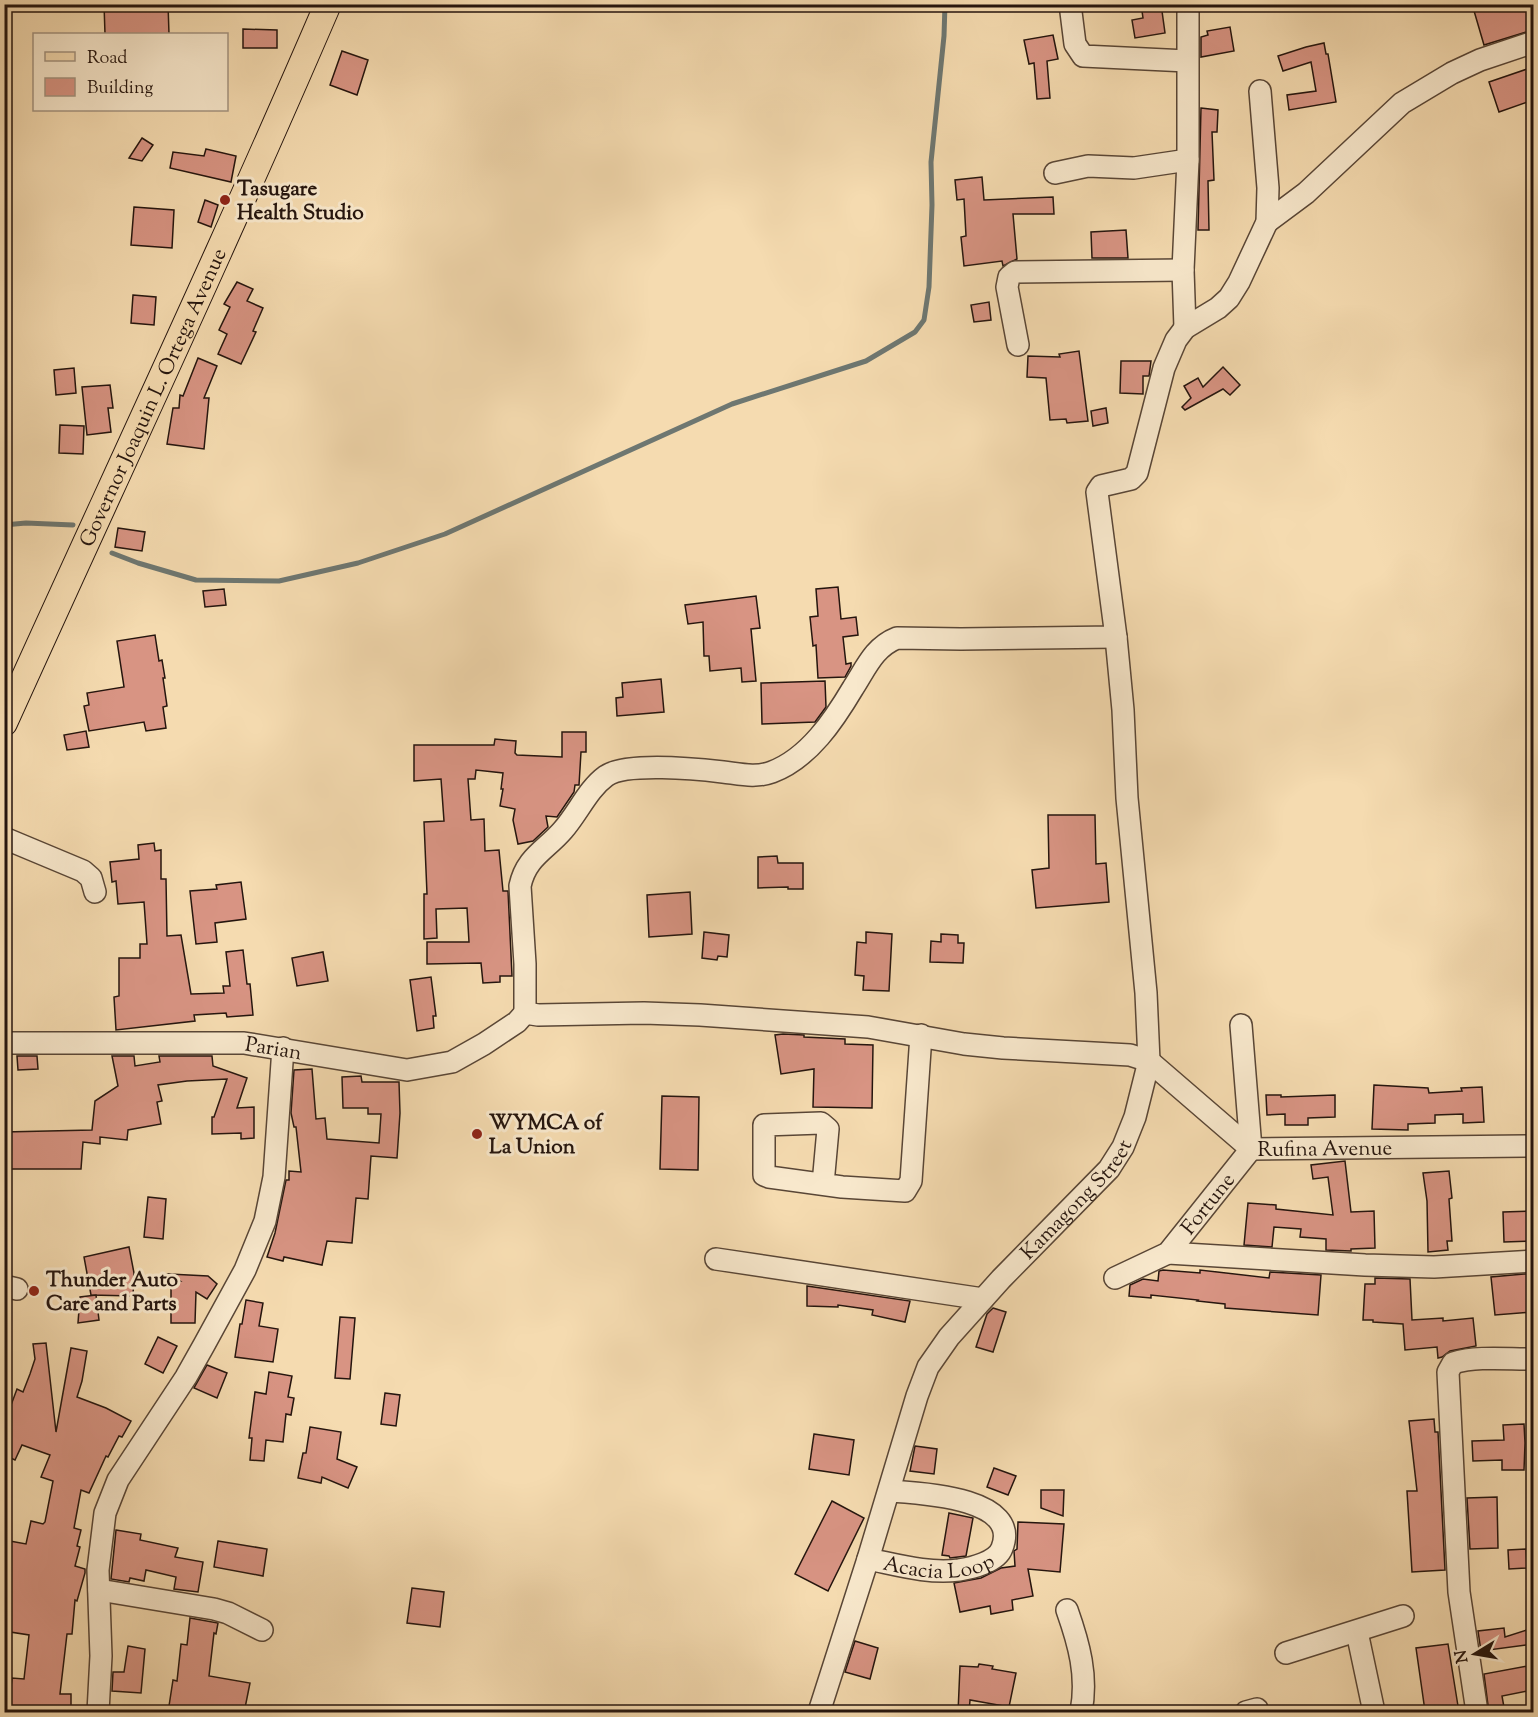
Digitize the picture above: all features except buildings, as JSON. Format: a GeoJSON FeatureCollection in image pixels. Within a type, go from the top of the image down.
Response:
{"type":"FeatureCollection","features":[{"type":"Feature","properties":{"kind":"main road","name":"Governor Joaquin L. Ortega Avenue"},"geometry":{"type":"LineString","coordinates":[[4,723],[255,176],[328,4]]}},
{"type":"Feature","properties":{"kind":"street"},"geometry":{"type":"LineString","coordinates":[[1070,4],[1075,44],[1083,56],[1187,61]]}},
{"type":"Feature","properties":{"kind":"street"},"geometry":{"type":"LineString","coordinates":[[1188,4],[1188,160],[1182,270],[1185,328],[1218,308],[1229,298],[1267,222],[1268,188],[1260,91]]}},
{"type":"Feature","properties":{"kind":"street"},"geometry":{"type":"LineString","coordinates":[[1267,222],[1306,193],[1402,103],[1452,73],[1480,60],[1533,42]]}},
{"type":"Feature","properties":{"kind":"street"},"geometry":{"type":"LineString","coordinates":[[1055,173],[1088,166],[1134,168],[1188,160]]}},
{"type":"Feature","properties":{"kind":"street"},"geometry":{"type":"LineString","coordinates":[[1017,345],[1008,288],[1009,277],[1015,272],[1182,270]]}},
{"type":"Feature","properties":{"kind":"street","name":"Kamagong Street"},"geometry":{"type":"LineString","coordinates":[[819,1713],[928,1367],[949,1337],[983,1299],[1108,1169],[1123,1147],[1135,1117],[1149,1061],[1146,993],[1127,798],[1123,710],[1116,637],[1096,492],[1101,486],[1131,478],[1137,473],[1164,368],[1176,340],[1185,328]]}},
{"type":"Feature","properties":{"kind":"street"},"geometry":{"type":"LineString","coordinates":[[1116,637],[897,638],[889,641],[876,652],[838,712],[819,737],[788,764],[774,771],[753,775],[665,768],[625,769],[606,776],[599,782],[573,819],[526,867],[522,875],[520,886],[525,964],[525,1013],[538,1015],[644,1012],[868,1027],[963,1044],[1122,1054],[1149,1061]]}},
{"type":"Feature","properties":{"kind":"street"},"geometry":{"type":"LineString","coordinates":[[4,838],[83,871],[91,878],[95,892]]}},
{"type":"Feature","properties":{"kind":"street","name":"Parian"},"geometry":{"type":"LineString","coordinates":[[4,1042],[204,1041],[244,1043],[407,1070],[452,1062],[484,1044],[525,1013]]}},
{"type":"Feature","properties":{"kind":"street"},"geometry":{"type":"LineString","coordinates":[[1241,1026],[1251,1149]]}},
{"type":"Feature","properties":{"kind":"street"},"geometry":{"type":"LineString","coordinates":[[823,1184],[905,1191],[909,1186],[921,1035]]}},
{"type":"Feature","properties":{"kind":"street"},"geometry":{"type":"LineString","coordinates":[[98,1713],[101,1656],[99,1590],[102,1527],[105,1513],[118,1480],[186,1377],[244,1270],[265,1221],[274,1177],[283,1048]]}},
{"type":"Feature","properties":{"kind":"street","name":"Rufina Avenue"},"geometry":{"type":"LineString","coordinates":[[1149,1061],[1251,1149],[1533,1146]]}},
{"type":"Feature","properties":{"kind":"street","name":"Fortune"},"geometry":{"type":"LineString","coordinates":[[1114,1278],[1168,1253],[1251,1149]]}},
{"type":"Feature","properties":{"kind":"street"},"geometry":{"type":"LineString","coordinates":[[1168,1253],[1434,1267],[1533,1261]]}},
{"type":"Feature","properties":{"kind":"street"},"geometry":{"type":"LineString","coordinates":[[716,1259],[983,1299]]}},
{"type":"Feature","properties":{"kind":"street"},"geometry":{"type":"LineString","coordinates":[[1477,1713],[1459,1592],[1448,1372],[1453,1364],[1460,1361],[1499,1358],[1533,1361]]}},
{"type":"Feature","properties":{"kind":"street","name":"Acacia Loop"},"geometry":{"type":"LineString","coordinates":[[868,1559],[926,1571],[960,1569],[989,1561],[999,1555],[1003,1546],[1005,1533],[1002,1523],[997,1516],[976,1505],[934,1494],[889,1491]]}},
{"type":"Feature","properties":{"kind":"street"},"geometry":{"type":"LineString","coordinates":[[99,1590],[214,1609],[228,1613],[262,1630]]}},
{"type":"Feature","properties":{"kind":"street"},"geometry":{"type":"LineString","coordinates":[[1068,1610],[1080,1649],[1084,1689],[1081,1713]]}},
{"type":"Feature","properties":{"kind":"street"},"geometry":{"type":"LineString","coordinates":[[1286,1653],[1403,1616]]}},
{"type":"Feature","properties":{"kind":"street"},"geometry":{"type":"LineString","coordinates":[[1358,1632],[1374,1713]]}},
{"type":"Feature","properties":{"kind":"waterway"},"geometry":{"type":"LineString","coordinates":[[112,553],[196,580],[279,581],[358,563],[445,534],[732,404],[866,361],[915,332],[924,320],[929,287],[931,162],[944,36],[945,4]]}},
{"type":"Feature","properties":{"kind":"waterway"},"geometry":{"type":"LineString","coordinates":[[4,525],[26,523],[73,525]]}},
{"type":"Feature","properties":{"kind":"place","name":"Tasugare Health Studio"},"geometry":{"type":"Point","coordinates":[225,200]}},
{"type":"Feature","properties":{"kind":"place","name":"WYMCA of La Union"},"geometry":{"type":"Point","coordinates":[477,1134]}},
{"type":"Feature","properties":{"kind":"place","name":"Thunder Auto Care and Parts"},"geometry":{"type":"Point","coordinates":[34,1291]}}]}
